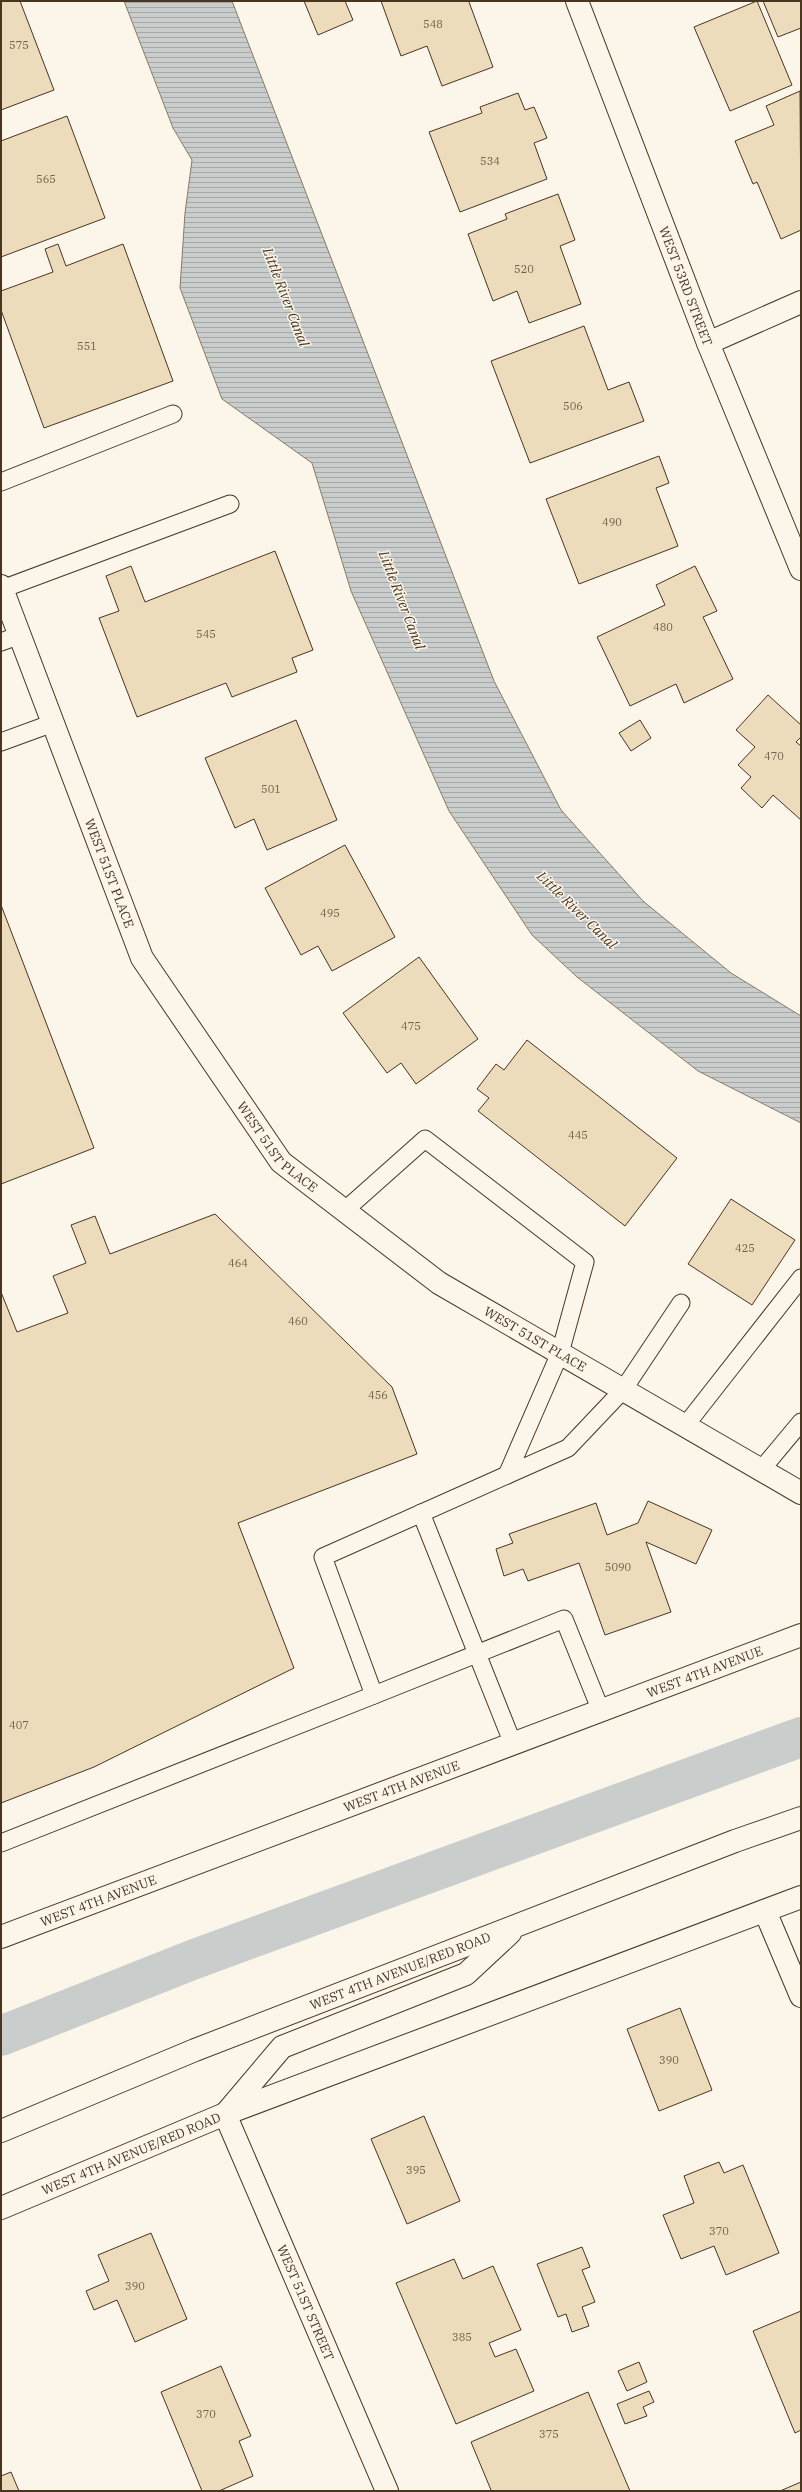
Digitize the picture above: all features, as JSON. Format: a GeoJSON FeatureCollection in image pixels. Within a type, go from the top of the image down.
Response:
{"type":"FeatureCollection","features":[{"type":"Feature","properties":{"kind":"street","name":"WEST 53RD STREET"},"geometry":{"type":"LineString","coordinates":[[577,1],[708,343],[801,569]]}},
{"type":"Feature","properties":{"kind":"street"},"geometry":{"type":"LineString","coordinates":[[708,343],[801,302]]}},
{"type":"Feature","properties":{"kind":"street","name":"WEST 51ST PLACE"},"geometry":{"type":"LineString","coordinates":[[2,588],[10,638],[53,723],[142,958],[281,1162],[439,1283],[801,1493]]}},
{"type":"Feature","properties":{"kind":"street","name":"WEST 4TH AVENUE"},"geometry":{"type":"LineString","coordinates":[[1,1937],[801,1635]]}},
{"type":"Feature","properties":{"kind":"street","name":"WEST 4TH AVENUE/RED ROAD"},"geometry":{"type":"LineString","coordinates":[[1,2131],[195,2050],[520,1924],[801,1818]]}},
{"type":"Feature","properties":{"kind":"street","name":"WEST 4TH AVENUE/RED ROAD"},"geometry":{"type":"LineString","coordinates":[[1,2208],[225,2114],[801,1898]]}},
{"type":"Feature","properties":{"kind":"street"},"geometry":{"type":"LineString","coordinates":[[765,1911],[801,1996]]}},
{"type":"Feature","properties":{"kind":"street"},"geometry":{"type":"LineString","coordinates":[[225,2114],[282,2047],[466,1974],[520,1924]]}},
{"type":"Feature","properties":{"kind":"street","name":"WEST 51ST STREET"},"geometry":{"type":"LineString","coordinates":[[225,2114],[386,2491]]}},
{"type":"Feature","properties":{"kind":"lane"},"geometry":{"type":"LineString","coordinates":[[1,482],[173,414]]}},
{"type":"Feature","properties":{"kind":"lane"},"geometry":{"type":"LineString","coordinates":[[2,588],[230,504]]}},
{"type":"Feature","properties":{"kind":"lane"},"geometry":{"type":"LineString","coordinates":[[1,742],[53,723]]}},
{"type":"Feature","properties":{"kind":"lane"},"geometry":{"type":"LineString","coordinates":[[344,1211],[425,1139],[585,1262],[560,1353],[507,1475]]}},
{"type":"Feature","properties":{"kind":"lane"},"geometry":{"type":"LineString","coordinates":[[685,1426],[801,1278]]}},
{"type":"Feature","properties":{"kind":"lane"},"geometry":{"type":"LineString","coordinates":[[374,1695],[323,1557],[568,1448],[623,1390],[681,1303]]}},
{"type":"Feature","properties":{"kind":"lane"},"geometry":{"type":"LineString","coordinates":[[761,1470],[801,1422]]}},
{"type":"Feature","properties":{"kind":"lane"},"geometry":{"type":"LineString","coordinates":[[421,1513],[513,1744]]}},
{"type":"Feature","properties":{"kind":"lane"},"geometry":{"type":"LineString","coordinates":[[1,1843],[564,1619],[600,1711]]}},
{"type":"Feature","properties":{"kind":"water","name":"Little River Canal"},"geometry":{"type":"Polygon","coordinates":[[[124,1],[232,1],[494,681],[561,810],[643,901],[731,973],[801,1016],[801,1123],[698,1071],[577,977],[532,935],[449,811],[351,591],[312,463],[222,399],[180,288],[185,213],[192,160],[173,128],[124,1]]]}},
{"type":"Feature","properties":{"kind":"building"},"geometry":{"type":"Polygon","coordinates":[[[1,1],[20,1],[54,90],[1,110],[1,1]]]}},
{"type":"Feature","properties":{"kind":"building"},"geometry":{"type":"Polygon","coordinates":[[[304,1],[345,1],[353,20],[318,35],[304,1]]]}},
{"type":"Feature","properties":{"kind":"building"},"geometry":{"type":"Polygon","coordinates":[[[381,1],[470,1],[469,2],[493,67],[442,86],[427,46],[401,56],[381,1]]]}},
{"type":"Feature","properties":{"kind":"building"},"geometry":{"type":"Polygon","coordinates":[[[757,1],[792,85],[730,111],[694,27],[757,1]]]}},
{"type":"Feature","properties":{"kind":"building"},"geometry":{"type":"Polygon","coordinates":[[[763,1],[801,1],[801,28],[778,37],[763,1]]]}},
{"type":"Feature","properties":{"kind":"building"},"geometry":{"type":"Polygon","coordinates":[[[800,91],[801,230],[781,239],[757,182],[753,184],[735,141],[774,125],[766,106],[800,91]]]}},
{"type":"Feature","properties":{"kind":"building"},"geometry":{"type":"Polygon","coordinates":[[[518,93],[525,110],[534,107],[547,138],[534,143],[547,179],[460,212],[429,132],[482,113],[480,107],[518,93]]]}},
{"type":"Feature","properties":{"kind":"building"},"geometry":{"type":"Polygon","coordinates":[[[67,116],[105,218],[1,257],[1,141],[67,116]]]}},
{"type":"Feature","properties":{"kind":"building"},"geometry":{"type":"Polygon","coordinates":[[[558,194],[575,240],[560,246],[581,304],[529,323],[517,291],[493,301],[468,234],[507,219],[505,214],[558,194]]]}},
{"type":"Feature","properties":{"kind":"building"},"geometry":{"type":"Polygon","coordinates":[[[58,244],[66,266],[123,244],[173,381],[44,428],[1,310],[1,291],[53,272],[45,249],[58,244]]]}},
{"type":"Feature","properties":{"kind":"building"},"geometry":{"type":"Polygon","coordinates":[[[584,326],[608,390],[629,382],[644,421],[530,463],[491,361],[584,326]]]}},
{"type":"Feature","properties":{"kind":"building"},"geometry":{"type":"Polygon","coordinates":[[[659,456],[669,483],[656,488],[678,546],[579,584],[546,499],[659,456]]]}},
{"type":"Feature","properties":{"kind":"building"},"geometry":{"type":"Polygon","coordinates":[[[275,551],[313,650],[292,658],[297,672],[232,697],[226,683],[137,717],[99,618],[119,611],[106,576],[131,566],[145,602],[275,551]]]}},
{"type":"Feature","properties":{"kind":"building"},"geometry":{"type":"Polygon","coordinates":[[[695,566],[717,611],[703,617],[733,679],[684,703],[676,684],[630,706],[597,637],[665,605],[656,585],[695,566]]]}},
{"type":"Feature","properties":{"kind":"building"},"geometry":{"type":"Polygon","coordinates":[[[768,695],[801,725],[801,737],[796,742],[801,746],[801,820],[773,795],[762,808],[741,788],[751,777],[738,765],[755,747],[736,730],[768,695]]]}},
{"type":"Feature","properties":{"kind":"building"},"geometry":{"type":"Polygon","coordinates":[[[296,720],[337,820],[267,850],[254,819],[235,828],[205,758],[296,720]]]}},
{"type":"Feature","properties":{"kind":"building"},"geometry":{"type":"Polygon","coordinates":[[[640,720],[651,738],[631,751],[619,733],[640,720]]]}},
{"type":"Feature","properties":{"kind":"building"},"geometry":{"type":"Polygon","coordinates":[[[345,845],[395,937],[332,971],[318,946],[301,955],[265,888],[345,845]]]}},
{"type":"Feature","properties":{"kind":"building"},"geometry":{"type":"Polygon","coordinates":[[[1,905],[94,1148],[1,1184],[1,905]]]}},
{"type":"Feature","properties":{"kind":"building"},"geometry":{"type":"Polygon","coordinates":[[[419,957],[478,1039],[416,1084],[401,1063],[387,1073],[343,1013],[419,957]]]}},
{"type":"Feature","properties":{"kind":"building"},"geometry":{"type":"Polygon","coordinates":[[[527,1040],[677,1158],[625,1226],[478,1111],[489,1098],[477,1089],[496,1064],[504,1070],[527,1040]]]}},
{"type":"Feature","properties":{"kind":"building"},"geometry":{"type":"Polygon","coordinates":[[[731,1199],[795,1240],[752,1305],[688,1264],[731,1199]]]}},
{"type":"Feature","properties":{"kind":"building"},"geometry":{"type":"Polygon","coordinates":[[[215,1214],[392,1387],[417,1454],[238,1523],[294,1668],[94,1767],[1,1803],[1,1292],[17,1332],[68,1313],[53,1276],[86,1263],[71,1225],[95,1216],[110,1254],[215,1214]]]}},
{"type":"Feature","properties":{"kind":"building"},"geometry":{"type":"Polygon","coordinates":[[[648,1501],[712,1530],[696,1564],[646,1542],[671,1612],[605,1635],[579,1563],[528,1581],[523,1569],[504,1576],[496,1549],[513,1543],[509,1534],[596,1503],[607,1535],[638,1523],[648,1501]]]}},
{"type":"Feature","properties":{"kind":"building"},"geometry":{"type":"Polygon","coordinates":[[[680,2008],[712,2090],[659,2111],[627,2029],[680,2008]]]}},
{"type":"Feature","properties":{"kind":"building"},"geometry":{"type":"Polygon","coordinates":[[[424,2116],[460,2201],[407,2224],[371,2139],[424,2116]]]}},
{"type":"Feature","properties":{"kind":"building"},"geometry":{"type":"Polygon","coordinates":[[[719,2162],[724,2173],[743,2165],[779,2253],[726,2275],[714,2246],[681,2259],[663,2215],[694,2203],[684,2176],[719,2162]]]}},
{"type":"Feature","properties":{"kind":"building"},"geometry":{"type":"Polygon","coordinates":[[[151,2233],[187,2319],[135,2342],[117,2300],[94,2310],[86,2291],[109,2281],[98,2255],[151,2233]]]}},
{"type":"Feature","properties":{"kind":"building"},"geometry":{"type":"Polygon","coordinates":[[[582,2247],[590,2267],[582,2270],[595,2302],[582,2307],[589,2326],[572,2332],[566,2314],[558,2317],[537,2264],[582,2247]]]}},
{"type":"Feature","properties":{"kind":"building"},"geometry":{"type":"Polygon","coordinates":[[[454,2259],[463,2279],[493,2266],[521,2330],[489,2343],[495,2357],[516,2349],[534,2391],[456,2424],[396,2283],[454,2259]]]}},
{"type":"Feature","properties":{"kind":"building"},"geometry":{"type":"Polygon","coordinates":[[[801,2311],[801,2430],[795,2433],[753,2331],[801,2311]]]}},
{"type":"Feature","properties":{"kind":"building"},"geometry":{"type":"Polygon","coordinates":[[[639,2362],[647,2382],[627,2391],[618,2371],[639,2362]]]}},
{"type":"Feature","properties":{"kind":"building"},"geometry":{"type":"Polygon","coordinates":[[[221,2366],[251,2436],[239,2441],[253,2476],[219,2491],[202,2491],[161,2392],[221,2366]]]}},
{"type":"Feature","properties":{"kind":"building"},"geometry":{"type":"Polygon","coordinates":[[[649,2391],[654,2402],[643,2407],[647,2416],[625,2424],[617,2404],[649,2391]]]}},
{"type":"Feature","properties":{"kind":"building"},"geometry":{"type":"Polygon","coordinates":[[[588,2392],[630,2491],[489,2491],[491,2490],[471,2442],[588,2392]]]}},
{"type":"Feature","properties":{"kind":"building"},"geometry":{"type":"Polygon","coordinates":[[[11,2472],[19,2491],[1,2491],[1,2476],[11,2472]]]}},
{"type":"Feature","properties":{"kind":"building"},"geometry":{"type":"Polygon","coordinates":[[[801,2482],[801,2491],[780,2491],[801,2482]]]}},
{"type":"Feature","properties":{"kind":"waterway"},"geometry":{"type":"LineString","coordinates":[[1,2036],[192,1960],[801,1737]]}}]}
